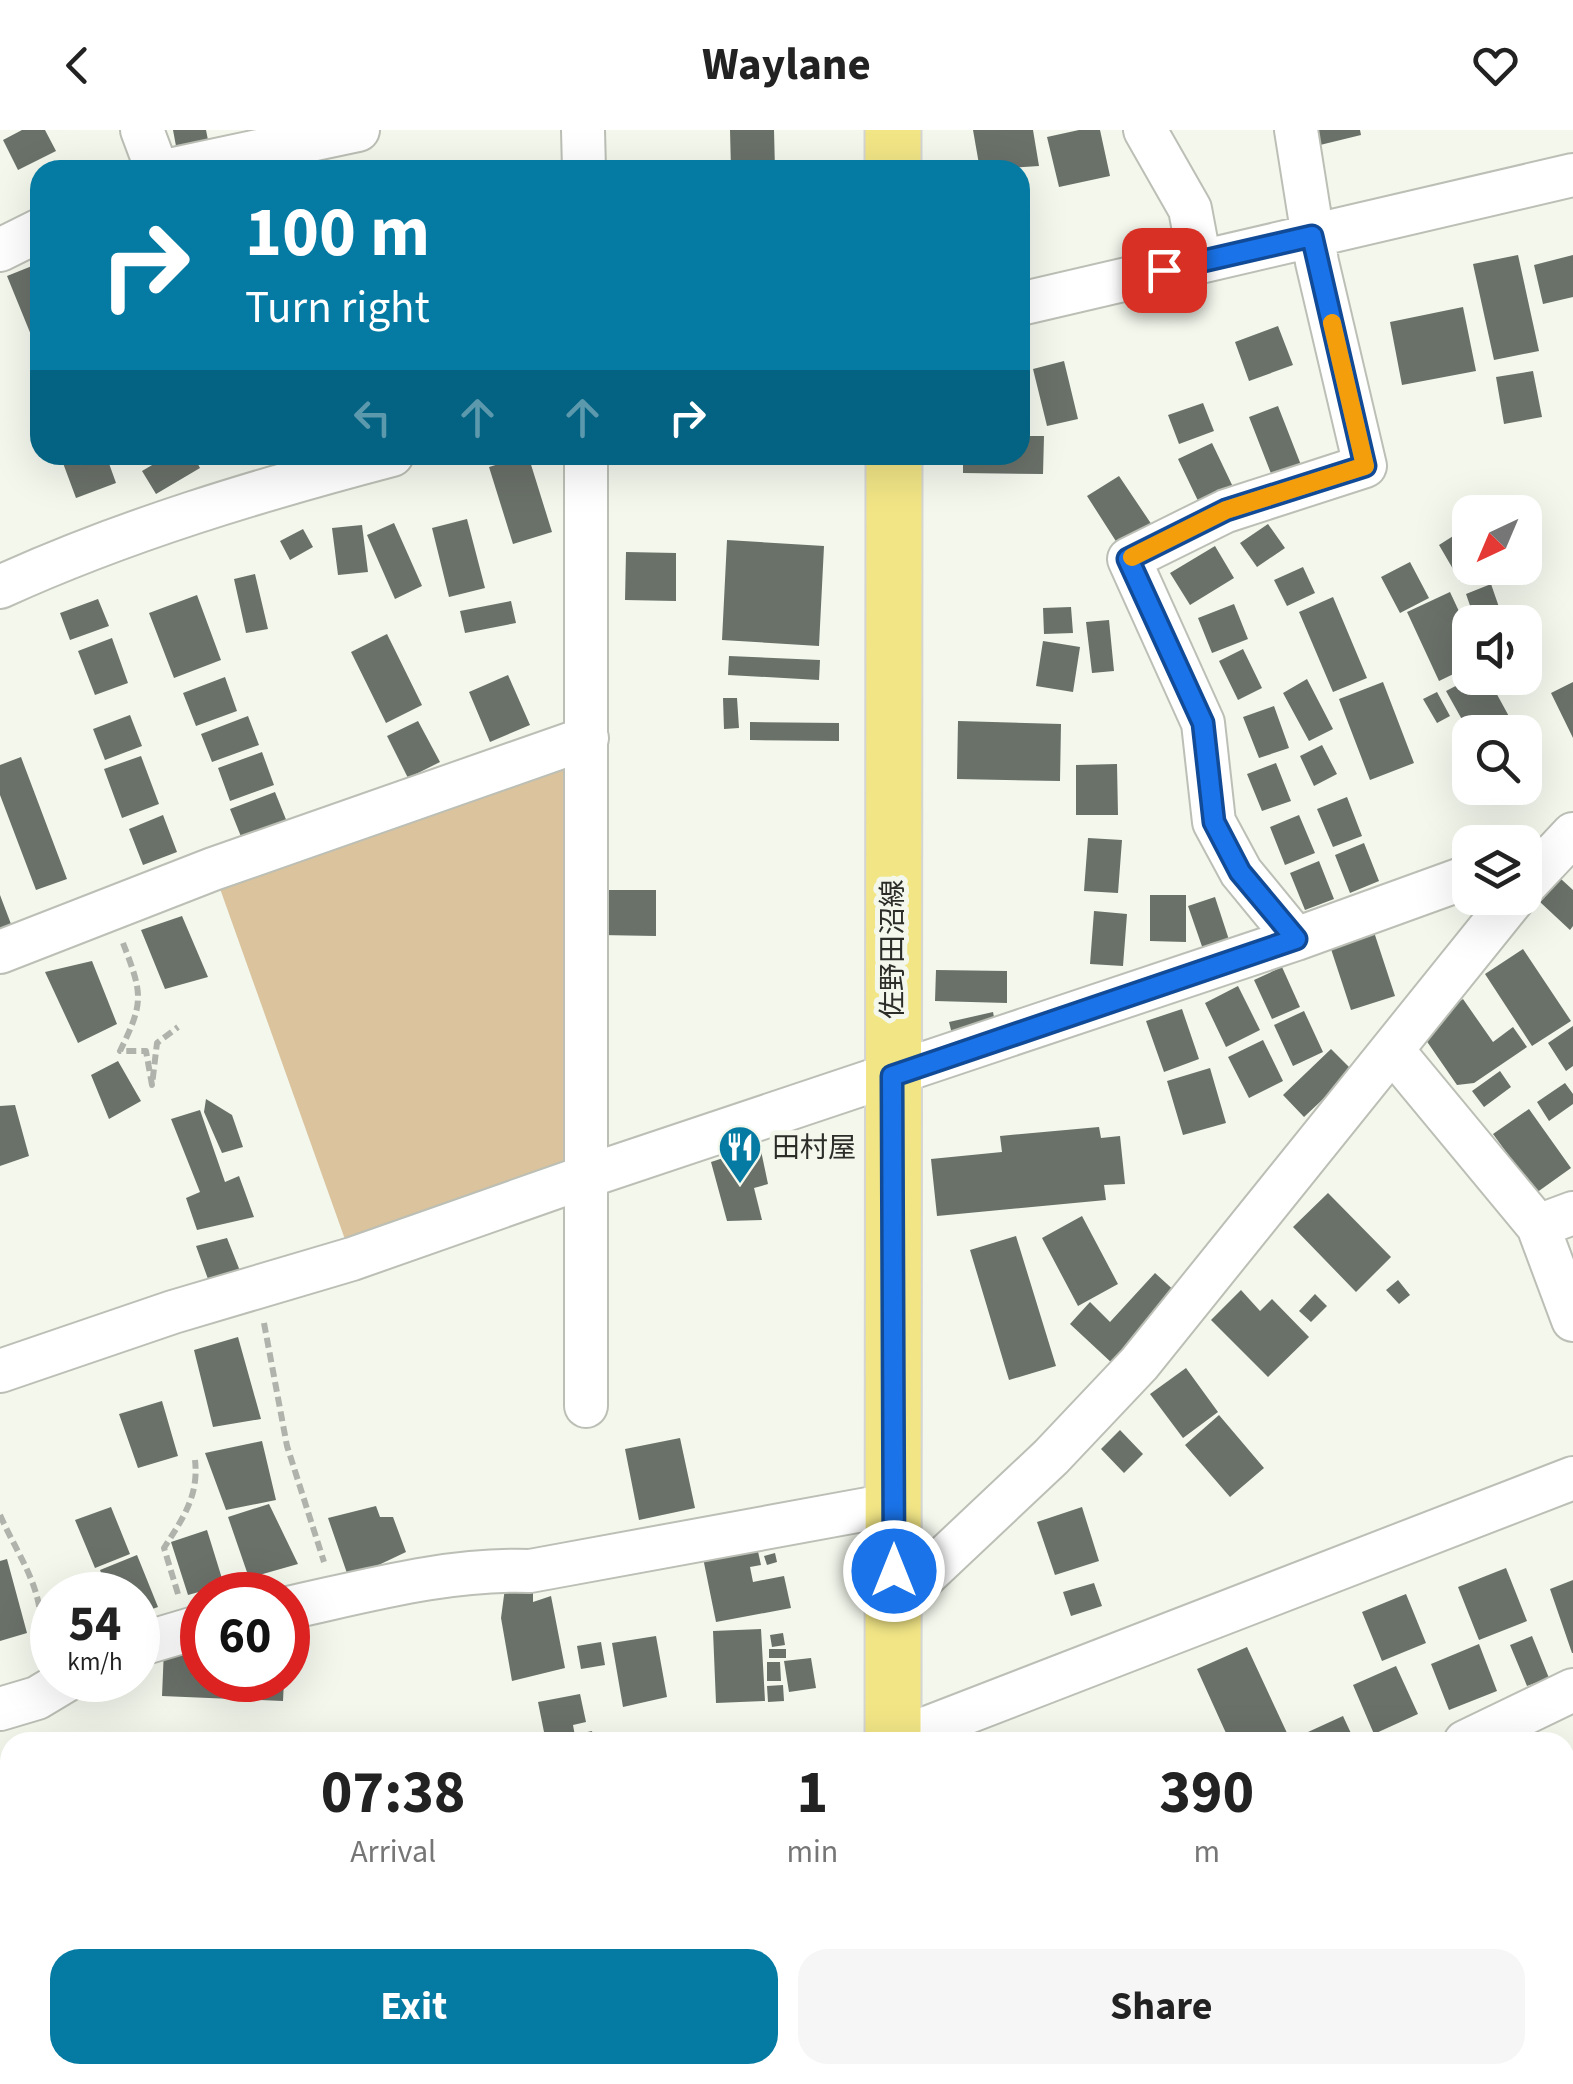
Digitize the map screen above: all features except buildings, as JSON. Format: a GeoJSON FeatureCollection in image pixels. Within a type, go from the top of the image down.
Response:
{"type":"FeatureCollection","features":[{"type":"Feature","properties":{"kind":"main road"},"geometry":{"type":"LineString","coordinates":[[893,160],[894,130]]}},
{"type":"Feature","properties":{"kind":"main road","name":"佐野田沼線"},"geometry":{"type":"LineString","coordinates":[[893,1732],[894,465]]}},
{"type":"Feature","properties":{"kind":"street"},"geometry":{"type":"LineString","coordinates":[[142,130],[153,160]]}},
{"type":"Feature","properties":{"kind":"street"},"geometry":{"type":"LineString","coordinates":[[216,160],[358,130]]}},
{"type":"Feature","properties":{"kind":"street"},"geometry":{"type":"LineString","coordinates":[[583,130],[584,160]]}},
{"type":"Feature","properties":{"kind":"street"},"geometry":{"type":"LineString","coordinates":[[1145,130],[1190,209],[1200,262]]}},
{"type":"Feature","properties":{"kind":"street"},"geometry":{"type":"LineString","coordinates":[[1296,130],[1312,236],[1365,466],[1226,510],[1128,559],[1203,723],[1214,822],[1240,872],[1296,939]]}},
{"type":"Feature","properties":{"kind":"street"},"geometry":{"type":"LineString","coordinates":[[1030,302],[1573,175]]}},
{"type":"Feature","properties":{"kind":"street"},"geometry":{"type":"LineString","coordinates":[[0,250],[30,235]]}},
{"type":"Feature","properties":{"kind":"street"},"geometry":{"type":"LineString","coordinates":[[0,586],[184,516],[355,465]]}},
{"type":"Feature","properties":{"kind":"street"},"geometry":{"type":"LineString","coordinates":[[586,465],[586,1406]]}},
{"type":"Feature","properties":{"kind":"street"},"geometry":{"type":"LineString","coordinates":[[0,952],[214,869],[587,738]]}},
{"type":"Feature","properties":{"kind":"street"},"geometry":{"type":"LineString","coordinates":[[0,1372],[352,1259],[1452,883]]}},
{"type":"Feature","properties":{"kind":"street"},"geometry":{"type":"LineString","coordinates":[[894,1604],[1052,1456],[1139,1364],[1501,915]]}},
{"type":"Feature","properties":{"kind":"street"},"geometry":{"type":"LineString","coordinates":[[1394,1051],[1556,1219],[1573,1320]]}},
{"type":"Feature","properties":{"kind":"street"},"geometry":{"type":"LineString","coordinates":[[919,1732],[1573,1478]]}},
{"type":"Feature","properties":{"kind":"street"},"geometry":{"type":"LineString","coordinates":[[310,1603],[386,1586],[504,1570],[530,1571],[895,1504]]}},
{"type":"Feature","properties":{"kind":"street"},"geometry":{"type":"LineString","coordinates":[[1486,1732],[1573,1690]]}},
{"type":"Feature","properties":{"kind":"street"},"geometry":{"type":"LineString","coordinates":[[0,1709],[30,1700]]}},
{"type":"Feature","properties":{"kind":"path"},"geometry":{"type":"LineString","coordinates":[[111,909],[136,978],[139,1012],[120,1052],[146,1051],[152,1086],[157,1043],[178,1027]]}},
{"type":"Feature","properties":{"kind":"path"},"geometry":{"type":"LineString","coordinates":[[258,1287],[287,1446],[335,1598]]}},
{"type":"Feature","properties":{"kind":"path"},"geometry":{"type":"LineString","coordinates":[[180,1589],[164,1548],[191,1505],[197,1480],[195,1460]]}},
{"type":"Feature","properties":{"kind":"path"},"geometry":{"type":"LineString","coordinates":[[0,1514],[30,1574]]}},
{"type":"Feature","properties":{"kind":"shaded area"},"geometry":{"type":"Polygon","coordinates":[[[587,738],[585,1177],[352,1259],[213,869],[587,738]]]}},
{"type":"Feature","properties":{"kind":"slow traffic"},"geometry":{"type":"LineString","coordinates":[[1132,557],[1226,510],[1365,466],[1332,323]]}},
{"type":"Feature","properties":{"kind":"place","name":"田村屋"},"geometry":{"type":"Point","coordinates":[740,1185]}},
{"type":"Feature","properties":{"kind":"route"},"geometry":{"type":"LineString","coordinates":[[894,1571],[892,1076],[1296,939],[1240,872],[1214,822],[1203,723],[1128,559],[1226,510],[1365,466],[1312,236],[1164,270]]}}]}
